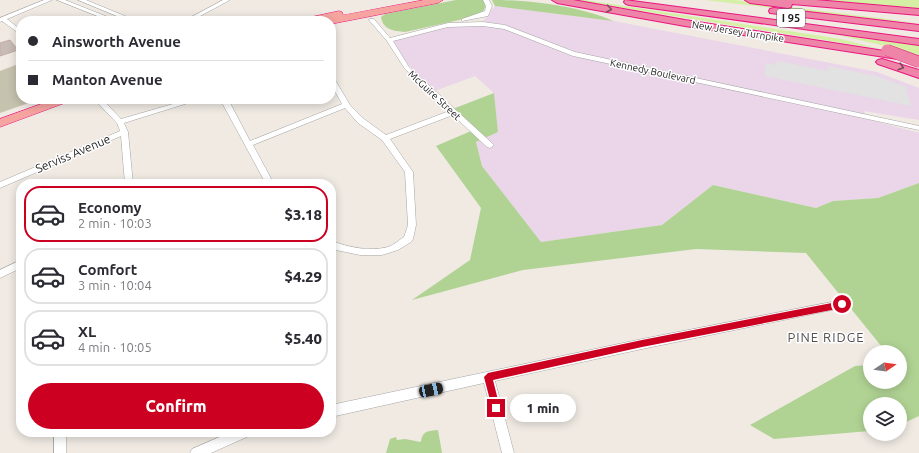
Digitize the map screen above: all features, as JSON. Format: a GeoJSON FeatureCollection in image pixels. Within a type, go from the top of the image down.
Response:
{"type":"FeatureCollection","features":[{"type":"Feature","properties":{"kind":"highway"},"geometry":{"type":"LineString","coordinates":[[331,16],[413,0]]}},
{"type":"Feature","properties":{"kind":"highway"},"geometry":{"type":"LineString","coordinates":[[336,19],[438,0]]}},
{"type":"Feature","properties":{"kind":"highway","name":"New Jersey Turnpike"},"geometry":{"type":"LineString","coordinates":[[557,0],[684,23],[919,60]]}},
{"type":"Feature","properties":{"kind":"highway","name":"New Jersey Turnpike"},"geometry":{"type":"LineString","coordinates":[[615,0],[919,42]]}},
{"type":"Feature","properties":{"kind":"highway","name":"New Jersey Turnpike"},"geometry":{"type":"LineString","coordinates":[[662,0],[918,28]]}},
{"type":"Feature","properties":{"kind":"highway"},"geometry":{"type":"LineString","coordinates":[[684,0],[918,28]]}},
{"type":"Feature","properties":{"kind":"highway","name":"I 95"},"geometry":{"type":"LineString","coordinates":[[750,0],[918,28]]}},
{"type":"Feature","properties":{"kind":"highway"},"geometry":{"type":"LineString","coordinates":[[783,0],[919,12]]}},
{"type":"Feature","properties":{"kind":"highway"},"geometry":{"type":"LineString","coordinates":[[676,9],[829,35],[919,60]]}},
{"type":"Feature","properties":{"kind":"highway"},"geometry":{"type":"LineString","coordinates":[[352,16],[372,20],[373,17],[383,10]]}},
{"type":"Feature","properties":{"kind":"highway"},"geometry":{"type":"LineString","coordinates":[[684,23],[856,56],[919,74]]}},
{"type":"Feature","properties":{"kind":"highway"},"geometry":{"type":"LineString","coordinates":[[0,117],[35,104]]}},
{"type":"Feature","properties":{"kind":"highway"},"geometry":{"type":"LineString","coordinates":[[0,123],[52,104]]}},
{"type":"Feature","properties":{"kind":"street"},"geometry":{"type":"LineString","coordinates":[[2,20],[49,0]]}},
{"type":"Feature","properties":{"kind":"street"},"geometry":{"type":"LineString","coordinates":[[60,0],[102,16]]}},
{"type":"Feature","properties":{"kind":"street"},"geometry":{"type":"LineString","coordinates":[[81,0],[115,16]]}},
{"type":"Feature","properties":{"kind":"street"},"geometry":{"type":"LineString","coordinates":[[197,16],[227,0]]}},
{"type":"Feature","properties":{"kind":"street"},"geometry":{"type":"LineString","coordinates":[[483,24],[490,6],[486,0]]}},
{"type":"Feature","properties":{"kind":"street"},"geometry":{"type":"LineString","coordinates":[[433,28],[477,17],[488,11]]}},
{"type":"Feature","properties":{"kind":"street"},"geometry":{"type":"LineString","coordinates":[[2,20],[16,30]]}},
{"type":"Feature","properties":{"kind":"street","name":"McGuire Street"},"geometry":{"type":"LineString","coordinates":[[372,20],[389,40],[407,68],[490,145]]}},
{"type":"Feature","properties":{"kind":"street","name":"Kennedy Boulevard"},"geometry":{"type":"LineString","coordinates":[[389,40],[433,28],[464,24],[483,24],[505,27],[573,54],[919,128]]}},
{"type":"Feature","properties":{"kind":"street"},"geometry":{"type":"LineString","coordinates":[[380,29],[392,33],[413,34]]}},
{"type":"Feature","properties":{"kind":"street"},"geometry":{"type":"LineString","coordinates":[[336,86],[347,105],[361,121],[385,138],[409,172],[412,225],[408,239],[390,249],[362,252],[336,247]]}},
{"type":"Feature","properties":{"kind":"street"},"geometry":{"type":"LineString","coordinates":[[103,104],[120,122],[124,132],[129,179]]}},
{"type":"Feature","properties":{"kind":"street","name":"Serviss Avenue"},"geometry":{"type":"LineString","coordinates":[[120,122],[180,104]]}},
{"type":"Feature","properties":{"kind":"street"},"geometry":{"type":"LineString","coordinates":[[227,104],[267,179]]}},
{"type":"Feature","properties":{"kind":"street"},"geometry":{"type":"LineString","coordinates":[[249,144],[347,105]]}},
{"type":"Feature","properties":{"kind":"street"},"geometry":{"type":"LineString","coordinates":[[385,138],[453,112]]}},
{"type":"Feature","properties":{"kind":"street","name":"Serviss Avenue"},"geometry":{"type":"LineString","coordinates":[[0,185],[124,132]]}},
{"type":"Feature","properties":{"kind":"street"},"geometry":{"type":"LineString","coordinates":[[0,274],[16,266]]}},
{"type":"Feature","properties":{"kind":"street"},"geometry":{"type":"LineString","coordinates":[[336,410],[642,344],[842,304]]}},
{"type":"Feature","properties":{"kind":"street"},"geometry":{"type":"LineString","coordinates":[[488,377],[508,453]]}},
{"type":"Feature","properties":{"kind":"street"},"geometry":{"type":"LineString","coordinates":[[60,437],[60,453]]}},
{"type":"Feature","properties":{"kind":"street"},"geometry":{"type":"LineString","coordinates":[[196,453],[233,437]]}},
{"type":"Feature","properties":{"kind":"shaded area"},"geometry":{"type":"Polygon","coordinates":[[[495,6],[589,18],[593,17],[877,72],[919,88],[919,120],[864,111],[867,119],[919,133],[919,183],[878,198],[833,201],[816,208],[713,185],[662,225],[541,242],[482,166],[476,142],[498,132],[494,93],[475,76],[432,92],[389,42],[438,28],[481,24],[495,6]]]}},
{"type":"Feature","properties":{"kind":"shaded area"},"geometry":{"type":"Polygon","coordinates":[[[777,61],[829,71],[828,66],[876,76],[906,87],[911,106],[765,76],[765,63],[776,65],[775,62],[777,61]]]}},
{"type":"Feature","properties":{"kind":"shaded area"},"geometry":{"type":"Polygon","coordinates":[[[16,65],[16,104],[26,104],[0,113],[0,71],[16,65]]]}},
{"type":"Feature","properties":{"kind":"green space"},"geometry":{"type":"Polygon","coordinates":[[[456,0],[482,0],[486,4],[484,10],[477,16],[405,32],[390,29],[384,25],[382,21],[381,17],[385,14],[456,0]]]}},
{"type":"Feature","properties":{"kind":"green space"},"geometry":{"type":"Polygon","coordinates":[[[492,0],[522,1],[554,5],[585,11],[613,21],[495,6],[492,0]]]}},
{"type":"Feature","properties":{"kind":"green space"},"geometry":{"type":"Polygon","coordinates":[[[574,0],[585,0],[841,39],[880,49],[574,0]]]}},
{"type":"Feature","properties":{"kind":"green space"},"geometry":{"type":"Polygon","coordinates":[[[705,0],[735,0],[919,23],[847,17],[705,0]]]}},
{"type":"Feature","properties":{"kind":"green space"},"geometry":{"type":"Polygon","coordinates":[[[809,0],[919,0],[919,10],[809,0]]]}},
{"type":"Feature","properties":{"kind":"green space"},"geometry":{"type":"Polygon","coordinates":[[[838,35],[919,45],[919,56],[885,46],[838,35]]]}},
{"type":"Feature","properties":{"kind":"green space"},"geometry":{"type":"Polygon","coordinates":[[[494,93],[498,132],[476,142],[482,166],[541,242],[662,225],[713,185],[816,208],[833,201],[878,198],[919,183],[919,416],[907,422],[907,397],[863,397],[863,432],[774,439],[750,425],[855,366],[863,365],[863,389],[907,389],[907,345],[880,345],[806,253],[696,249],[523,270],[412,300],[470,260],[481,208],[436,146],[471,131],[450,110],[494,93]]]}},
{"type":"Feature","properties":{"kind":"green space"},"geometry":{"type":"Polygon","coordinates":[[[438,430],[442,453],[386,453],[390,439],[396,437],[397,440],[405,439],[421,442],[426,432],[438,430]]]}},
{"type":"Feature","properties":{"kind":"building"},"geometry":{"type":"Polygon","coordinates":[[[10,40],[16,48],[16,51],[0,56],[0,43],[10,40]]]}},
{"type":"Feature","properties":{"kind":"district","name":"PINE RIDGE"},"geometry":{"type":"Point","coordinates":[826,337]}},
{"type":"Feature","properties":{"kind":"route"},"geometry":{"type":"LineString","coordinates":[[496,408],[488,377],[642,344],[842,304]]}}]}
